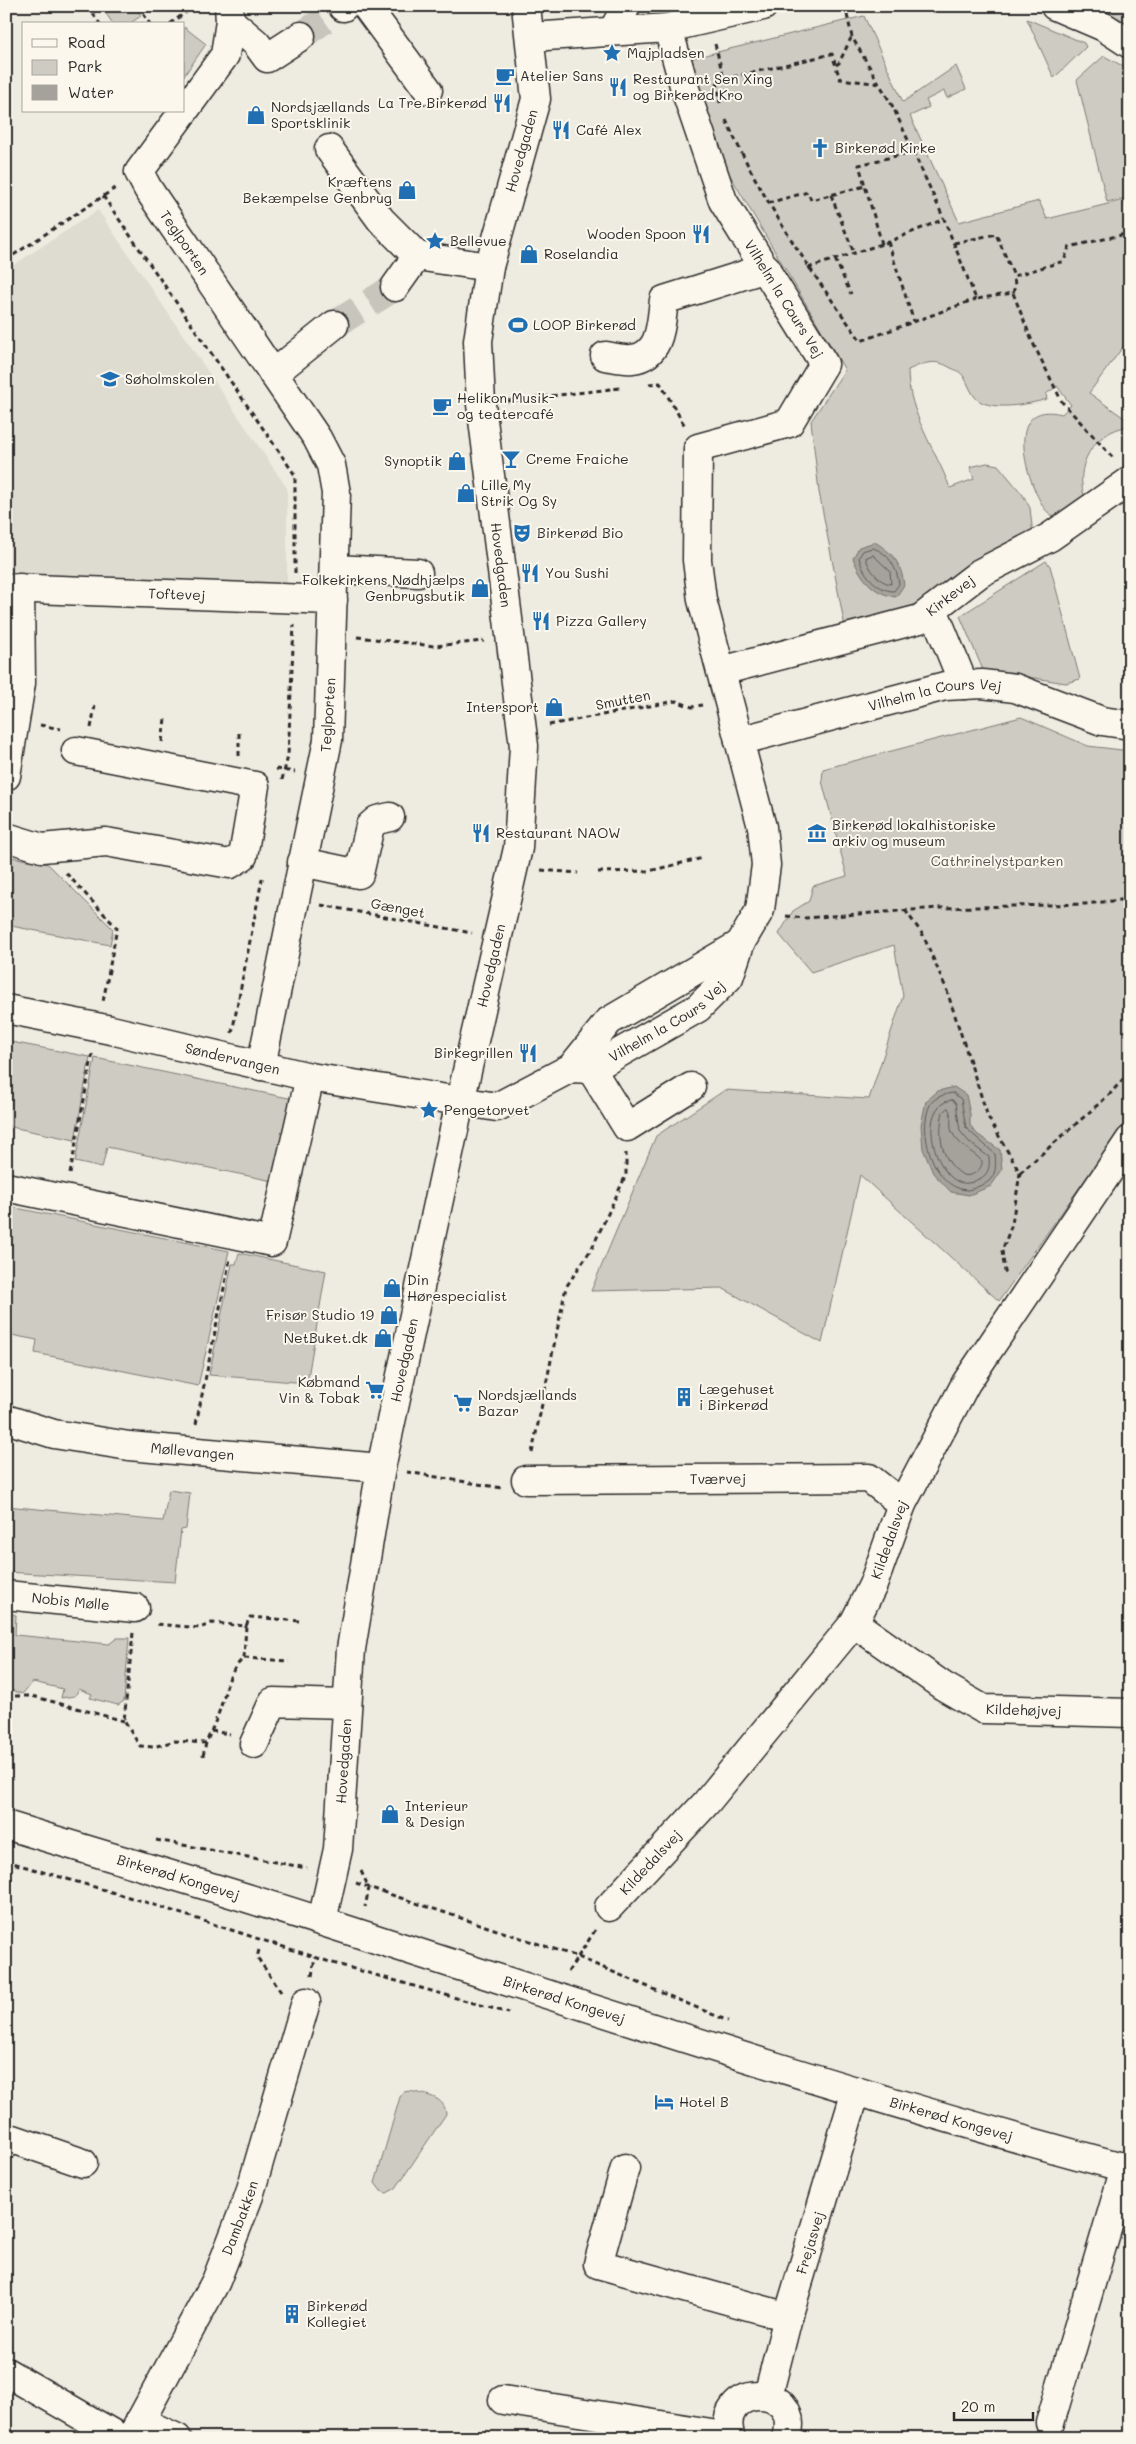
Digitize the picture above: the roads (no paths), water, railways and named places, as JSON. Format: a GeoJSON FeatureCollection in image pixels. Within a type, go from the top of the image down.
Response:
{"type":"FeatureCollection","features":[{"type":"Feature","properties":{"kind":"street","name":"Hovedgaden"},"geometry":{"type":"LineString","coordinates":[[322,1922],[338,1849],[351,1649],[381,1468],[460,1102],[518,848],[524,746],[480,404],[478,341],[489,268],[536,99],[531,37],[526,6]]}},
{"type":"Feature","properties":{"kind":"street"},"geometry":{"type":"LineString","coordinates":[[613,31],[626,6]]}},
{"type":"Feature","properties":{"kind":"street"},"geometry":{"type":"LineString","coordinates":[[531,37],[668,28],[763,6]]}},
{"type":"Feature","properties":{"kind":"street"},"geometry":{"type":"LineString","coordinates":[[1055,6],[1104,27],[1130,44]]}},
{"type":"Feature","properties":{"kind":"street"},"geometry":{"type":"LineString","coordinates":[[351,7],[428,90]]}},
{"type":"Feature","properties":{"kind":"street"},"geometry":{"type":"LineString","coordinates":[[230,14],[267,58],[301,36]]}},
{"type":"Feature","properties":{"kind":"street"},"geometry":{"type":"LineString","coordinates":[[185,110],[224,55],[230,14]]}},
{"type":"Feature","properties":{"kind":"street","name":"Vilhelm la Cours Vej"},"geometry":{"type":"LineString","coordinates":[[460,1102],[497,1107],[581,1069],[609,1021],[740,944],[760,910],[766,865],[762,827],[702,600],[697,560],[698,448],[789,423],[824,364],[723,201],[685,89],[668,28]]}},
{"type":"Feature","properties":{"kind":"street","name":"Teglporten"},"geometry":{"type":"LineString","coordinates":[[183,112],[139,172],[148,189],[317,438],[331,465],[336,493],[333,636],[328,740],[261,1066]]}},
{"type":"Feature","properties":{"kind":"street"},"geometry":{"type":"LineString","coordinates":[[329,149],[381,220],[416,256],[489,268]]}},
{"type":"Feature","properties":{"kind":"street"},"geometry":{"type":"LineString","coordinates":[[395,287],[416,256]]}},
{"type":"Feature","properties":{"kind":"street"},"geometry":{"type":"LineString","coordinates":[[605,356],[633,359],[649,351],[658,340],[664,300],[766,268]]}},
{"type":"Feature","properties":{"kind":"street"},"geometry":{"type":"LineString","coordinates":[[273,374],[334,325]]}},
{"type":"Feature","properties":{"kind":"street","name":"Kirkevej"},"geometry":{"type":"LineString","coordinates":[[721,671],[920,619],[980,573],[1050,537],[1124,472]]}},
{"type":"Feature","properties":{"kind":"street"},"geometry":{"type":"LineString","coordinates":[[334,570],[418,573]]}},
{"type":"Feature","properties":{"kind":"street","name":"Toftevej"},"geometry":{"type":"LineString","coordinates":[[6,776],[21,683],[13,588],[333,600]]}},
{"type":"Feature","properties":{"kind":"street"},"geometry":{"type":"LineString","coordinates":[[933,609],[964,685]]}},
{"type":"Feature","properties":{"kind":"street","name":"Vilhelm la Cours Vej"},"geometry":{"type":"LineString","coordinates":[[738,741],[945,686],[982,684],[1015,688],[1102,721],[1130,725]]}},
{"type":"Feature","properties":{"kind":"street"},"geometry":{"type":"LineString","coordinates":[[6,837],[42,848],[106,842],[230,864],[243,856],[254,786],[83,743]]}},
{"type":"Feature","properties":{"kind":"street"},"geometry":{"type":"LineString","coordinates":[[302,862],[359,874],[370,826],[378,820],[390,817]]}},
{"type":"Feature","properties":{"kind":"street","name":"Søndervangen"},"geometry":{"type":"LineString","coordinates":[[6,1009],[98,1028],[310,1077],[460,1102]]}},
{"type":"Feature","properties":{"kind":"street"},"geometry":{"type":"LineString","coordinates":[[581,1069],[627,1127],[692,1087]]}},
{"type":"Feature","properties":{"kind":"street"},"geometry":{"type":"LineString","coordinates":[[6,1187],[272,1242],[310,1077]]}},
{"type":"Feature","properties":{"kind":"street","name":"Kildedalsvej"},"geometry":{"type":"LineString","coordinates":[[610,1907],[706,1803],[854,1623],[873,1585],[902,1504],[966,1383],[1130,1140]]}},
{"type":"Feature","properties":{"kind":"street","name":"Møllevangen"},"geometry":{"type":"LineString","coordinates":[[6,1418],[54,1434],[129,1446],[381,1468]]}},
{"type":"Feature","properties":{"kind":"street","name":"Tværvej"},"geometry":{"type":"LineString","coordinates":[[526,1480],[869,1478],[902,1504]]}},
{"type":"Feature","properties":{"kind":"street","name":"Nobis Mølle"},"geometry":{"type":"LineString","coordinates":[[6,1595],[141,1622]]}},
{"type":"Feature","properties":{"kind":"street","name":"Kildehøjvej"},"geometry":{"type":"LineString","coordinates":[[854,1623],[943,1686],[984,1709],[1130,1713]]}},
{"type":"Feature","properties":{"kind":"street"},"geometry":{"type":"LineString","coordinates":[[254,1744],[273,1702],[347,1704]]}},
{"type":"Feature","properties":{"kind":"street","name":"Birkerød Kongevej"},"geometry":{"type":"LineString","coordinates":[[6,1826],[322,1922],[552,1998],[856,2091],[1127,2168],[1050,2423]]}},
{"type":"Feature","properties":{"kind":"street","name":"Dambakken"},"geometry":{"type":"LineString","coordinates":[[177,2438],[136,2429],[216,2281],[249,2196],[304,2012]]}},
{"type":"Feature","properties":{"kind":"street","name":"Frejasvej"},"geometry":{"type":"LineString","coordinates":[[768,2396],[788,2317],[856,2091]]}},
{"type":"Feature","properties":{"kind":"street"},"geometry":{"type":"LineString","coordinates":[[6,2144],[14,2139],[83,2163]]}},
{"type":"Feature","properties":{"kind":"street"},"geometry":{"type":"LineString","coordinates":[[625,2168],[598,2264],[788,2317]]}},
{"type":"Feature","properties":{"kind":"street"},"geometry":{"type":"LineString","coordinates":[[6,2372],[120,2438]]}},
{"type":"Feature","properties":{"kind":"street"},"geometry":{"type":"LineString","coordinates":[[503,2400],[730,2437],[729,2417],[740,2401],[749,2396],[768,2396],[784,2409],[789,2418],[787,2438]]}},
{"type":"Feature","properties":{"kind":"water"},"geometry":{"type":"Polygon","coordinates":[[[875,542],[892,555],[899,565],[904,585],[896,597],[881,593],[869,584],[860,573],[853,558],[859,547],[875,542]]]}},
{"type":"Feature","properties":{"kind":"water"},"geometry":{"type":"Polygon","coordinates":[[[954,1087],[966,1095],[970,1125],[977,1134],[1000,1150],[1002,1170],[991,1186],[969,1195],[951,1192],[933,1173],[923,1149],[921,1125],[926,1101],[938,1091],[954,1087]]]}},
{"type":"Feature","properties":{"kind":"tunnel"},"geometry":{"type":"LineString","coordinates":[[301,36],[343,7]]}},
{"type":"Feature","properties":{"kind":"tunnel"},"geometry":{"type":"LineString","coordinates":[[334,325],[395,287]]}},
{"type":"Feature","properties":{"kind":"place","name":"Majpladsen"},"geometry":{"type":"Point","coordinates":[612,53]}},
{"type":"Feature","properties":{"kind":"place","name":"Atelier Sans"},"geometry":{"type":"Point","coordinates":[505,76]}},
{"type":"Feature","properties":{"kind":"place","name":"Restaurant Sen Xing og Birkerød Kro"},"geometry":{"type":"Point","coordinates":[618,87]}},
{"type":"Feature","properties":{"kind":"place","name":"La Tre Birkerød"},"geometry":{"type":"Point","coordinates":[502,103]}},
{"type":"Feature","properties":{"kind":"place","name":"Nordsjællands Sportsklinik"},"geometry":{"type":"Point","coordinates":[256,115]}},
{"type":"Feature","properties":{"kind":"place","name":"Café Alex"},"geometry":{"type":"Point","coordinates":[561,130]}},
{"type":"Feature","properties":{"kind":"place","name":"Birkerød Kirke"},"geometry":{"type":"Point","coordinates":[820,148]}},
{"type":"Feature","properties":{"kind":"place","name":"Kræftens Bekæmpelse Genbrug"},"geometry":{"type":"Point","coordinates":[407,190]}},
{"type":"Feature","properties":{"kind":"place","name":"Wooden Spoon"},"geometry":{"type":"Point","coordinates":[701,234]}},
{"type":"Feature","properties":{"kind":"place","name":"Bellevue"},"geometry":{"type":"Point","coordinates":[435,241]}},
{"type":"Feature","properties":{"kind":"place","name":"Roselandia"},"geometry":{"type":"Point","coordinates":[529,254]}},
{"type":"Feature","properties":{"kind":"place","name":"LOOP Birkerød"},"geometry":{"type":"Point","coordinates":[518,325]}},
{"type":"Feature","properties":{"kind":"place","name":"Søholmskolen"},"geometry":{"type":"Point","coordinates":[110,379]}},
{"type":"Feature","properties":{"kind":"place","name":"Helikon Musik- og teatercafé"},"geometry":{"type":"Point","coordinates":[442,406]}},
{"type":"Feature","properties":{"kind":"place","name":"Creme Fraiche"},"geometry":{"type":"Point","coordinates":[511,459]}},
{"type":"Feature","properties":{"kind":"place","name":"Synoptik"},"geometry":{"type":"Point","coordinates":[457,461]}},
{"type":"Feature","properties":{"kind":"place","name":"Lille My Strik Og Sy"},"geometry":{"type":"Point","coordinates":[466,493]}},
{"type":"Feature","properties":{"kind":"place","name":"Birkerød Bio"},"geometry":{"type":"Point","coordinates":[522,533]}},
{"type":"Feature","properties":{"kind":"place","name":"You Sushi"},"geometry":{"type":"Point","coordinates":[530,573]}},
{"type":"Feature","properties":{"kind":"place","name":"Folkekirkens Nødhjælps Genbrugsbutik"},"geometry":{"type":"Point","coordinates":[480,588]}},
{"type":"Feature","properties":{"kind":"place","name":"Pizza Gallery"},"geometry":{"type":"Point","coordinates":[541,621]}},
{"type":"Feature","properties":{"kind":"place","name":"Intersport"},"geometry":{"type":"Point","coordinates":[554,707]}},
{"type":"Feature","properties":{"kind":"place","name":"Restaurant NAOW"},"geometry":{"type":"Point","coordinates":[481,833]}},
{"type":"Feature","properties":{"kind":"place","name":"Birkerød lokalhistoriske arkiv og museum"},"geometry":{"type":"Point","coordinates":[817,833]}},
{"type":"Feature","properties":{"kind":"place","name":"Birkegrillen"},"geometry":{"type":"Point","coordinates":[528,1053]}},
{"type":"Feature","properties":{"kind":"place","name":"Pengetorvet"},"geometry":{"type":"Point","coordinates":[429,1110]}},
{"type":"Feature","properties":{"kind":"place","name":"Din Hørespecialist"},"geometry":{"type":"Point","coordinates":[392,1288]}},
{"type":"Feature","properties":{"kind":"place","name":"Frisør Studio 19"},"geometry":{"type":"Point","coordinates":[389,1315]}},
{"type":"Feature","properties":{"kind":"place","name":"NetBuket.dk"},"geometry":{"type":"Point","coordinates":[383,1338]}},
{"type":"Feature","properties":{"kind":"place","name":"Købmand Vin & Tobak"},"geometry":{"type":"Point","coordinates":[375,1390]}},
{"type":"Feature","properties":{"kind":"place","name":"Lægehuset i Birkerød"},"geometry":{"type":"Point","coordinates":[684,1397]}},
{"type":"Feature","properties":{"kind":"place","name":"Nordsjællands Bazar"},"geometry":{"type":"Point","coordinates":[463,1403]}},
{"type":"Feature","properties":{"kind":"place","name":"Interieur & Design"},"geometry":{"type":"Point","coordinates":[390,1814]}},
{"type":"Feature","properties":{"kind":"place","name":"Hotel B"},"geometry":{"type":"Point","coordinates":[664,2102]}},
{"type":"Feature","properties":{"kind":"place","name":"Birkerød Kollegiet"},"geometry":{"type":"Point","coordinates":[292,2314]}},
{"type":"Feature","properties":{"kind":"park label","name":"Cathrinelystparken"},"geometry":{"type":"Point","coordinates":[997,861]}}]}
